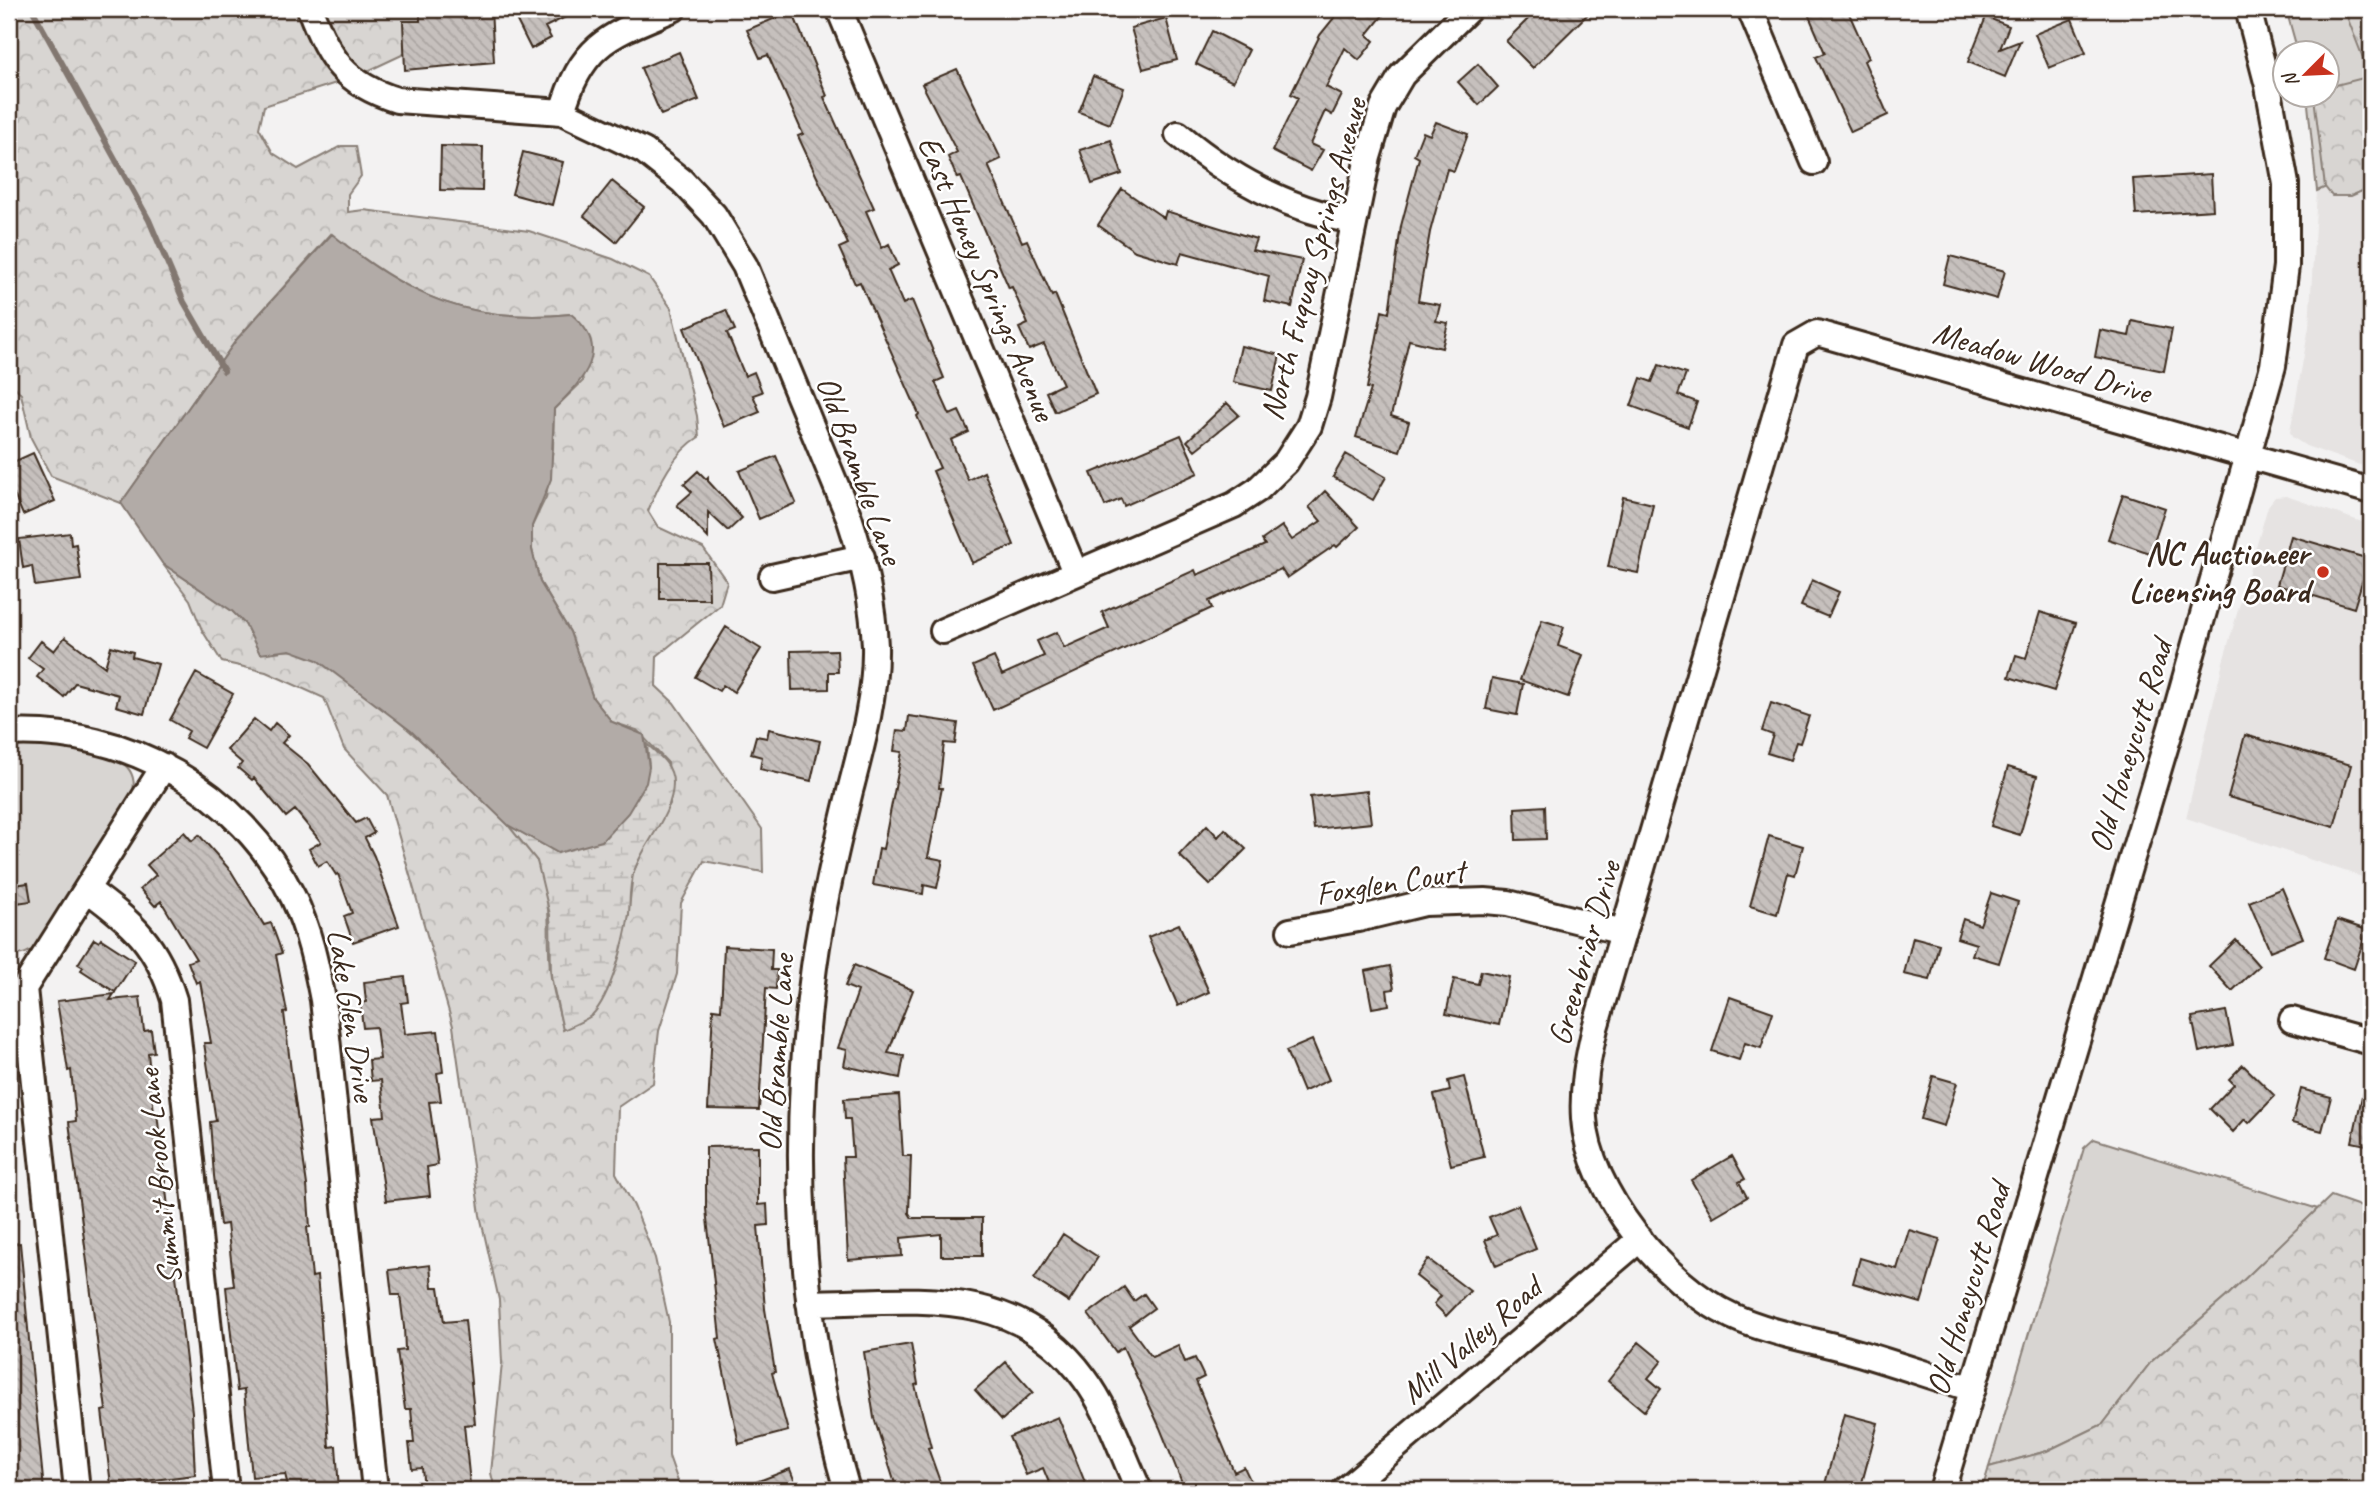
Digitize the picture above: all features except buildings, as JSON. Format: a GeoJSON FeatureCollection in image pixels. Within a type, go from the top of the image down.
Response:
{"type":"FeatureCollection","features":[{"type":"Feature","properties":{"kind":"street","name":"Old Bramble Lane"},"geometry":{"type":"LineString","coordinates":[[310,9],[321,38],[341,70],[383,96],[397,100],[562,112],[644,151],[682,181],[725,231],[745,266],[833,477],[862,557],[875,648],[865,731],[821,924],[805,1046],[800,1152],[810,1303],[822,1385],[847,1490]]}},
{"type":"Feature","properties":{"kind":"street"},"geometry":{"type":"LineString","coordinates":[[562,112],[575,73],[596,48],[620,32],[673,9]]}},
{"type":"Feature","properties":{"kind":"street","name":"East Honey Springs Avenue"},"geometry":{"type":"LineString","coordinates":[[839,9],[1075,572]]}},
{"type":"Feature","properties":{"kind":"street","name":"North Fuquay Springs Avenue"},"geometry":{"type":"LineString","coordinates":[[943,631],[1234,505],[1258,490],[1286,462],[1309,426],[1318,397],[1353,221],[1383,107],[1402,75],[1469,9]]}},
{"type":"Feature","properties":{"kind":"street"},"geometry":{"type":"LineString","coordinates":[[1749,9],[1814,162]]}},
{"type":"Feature","properties":{"kind":"street","name":"Old Honeycutt Road"},"geometry":{"type":"LineString","coordinates":[[1942,1490],[2174,719],[2273,366],[2283,299],[2288,218],[2280,145],[2251,13]]}},
{"type":"Feature","properties":{"kind":"street"},"geometry":{"type":"LineString","coordinates":[[1178,134],[1228,173],[1285,201],[1353,221]]}},
{"type":"Feature","properties":{"kind":"street","name":"Meadow Wood Drive"},"geometry":{"type":"LineString","coordinates":[[1817,333],[2249,454],[2371,491]]}},
{"type":"Feature","properties":{"kind":"street","name":"Greenbriar Drive"},"geometry":{"type":"LineString","coordinates":[[1817,333],[1796,345],[1789,365],[1586,1065],[1584,1120],[1597,1167],[1611,1197],[1640,1239],[1687,1285],[1732,1316],[1973,1389]]}},
{"type":"Feature","properties":{"kind":"street"},"geometry":{"type":"LineString","coordinates":[[772,577],[862,557]]}},
{"type":"Feature","properties":{"kind":"street","name":"Lake Glen Drive"},"geometry":{"type":"LineString","coordinates":[[9,733],[89,739],[164,766],[209,792],[238,820],[270,859],[294,898],[312,948],[323,1000],[375,1490]]}},
{"type":"Feature","properties":{"kind":"street"},"geometry":{"type":"LineString","coordinates":[[76,1490],[16,981],[88,890],[164,766]]}},
{"type":"Feature","properties":{"kind":"street","name":"Summit Brook Lane"},"geometry":{"type":"LineString","coordinates":[[88,890],[144,935],[160,962],[174,1000],[226,1490]]}},
{"type":"Feature","properties":{"kind":"street","name":"Foxglen Court"},"geometry":{"type":"LineString","coordinates":[[1290,931],[1358,919],[1424,903],[1485,901],[1508,903],[1623,932]]}},
{"type":"Feature","properties":{"kind":"street"},"geometry":{"type":"LineString","coordinates":[[2292,1020],[2371,1042]]}},
{"type":"Feature","properties":{"kind":"street","name":"Mill Valley Road"},"geometry":{"type":"LineString","coordinates":[[1345,1490],[1640,1239]]}},
{"type":"Feature","properties":{"kind":"street"},"geometry":{"type":"LineString","coordinates":[[810,1303],[946,1300],[984,1308],[1030,1329],[1053,1344],[1086,1380],[1139,1490]]}},
{"type":"Feature","properties":{"kind":"shaded area"},"geometry":{"type":"Polygon","coordinates":[[[2371,168],[2371,469],[2306,446],[2292,437],[2290,432],[2309,327],[2317,191],[2371,168]]]}},
{"type":"Feature","properties":{"kind":"shaded area"},"geometry":{"type":"Polygon","coordinates":[[[332,234],[360,256],[415,290],[471,310],[501,315],[571,314],[584,327],[591,340],[590,364],[575,387],[554,409],[551,479],[532,526],[532,550],[540,582],[570,632],[593,698],[612,722],[644,735],[649,767],[646,783],[628,813],[602,841],[558,853],[508,825],[411,731],[317,660],[290,650],[260,654],[245,624],[232,611],[162,563],[121,503],[237,339],[332,234]]]}},
{"type":"Feature","properties":{"kind":"shaded area"},"geometry":{"type":"Polygon","coordinates":[[[2286,496],[2371,525],[2371,880],[2186,818],[2223,662],[2268,506],[2275,497],[2286,496]]]}},
{"type":"Feature","properties":{"kind":"green space"},"geometry":{"type":"Polygon","coordinates":[[[9,9],[500,9],[355,77],[264,106],[259,128],[273,153],[298,169],[341,146],[356,146],[361,176],[348,194],[348,212],[364,210],[529,231],[613,259],[649,277],[671,308],[697,416],[699,437],[675,460],[662,480],[648,511],[658,527],[703,548],[727,582],[720,605],[657,656],[656,686],[674,703],[762,829],[763,872],[704,861],[681,903],[677,974],[659,1031],[653,1083],[618,1107],[616,1173],[634,1206],[655,1258],[669,1322],[669,1456],[681,1490],[495,1490],[491,1473],[502,1363],[499,1300],[480,1215],[453,1026],[387,795],[344,749],[324,698],[266,672],[222,662],[202,630],[190,600],[162,563],[232,611],[245,624],[260,653],[286,650],[302,652],[354,685],[428,747],[497,813],[523,841],[543,875],[548,904],[549,963],[563,1029],[591,1016],[616,965],[628,918],[633,873],[649,837],[670,804],[668,763],[637,730],[612,722],[593,698],[570,632],[540,582],[532,549],[532,526],[546,497],[553,449],[554,409],[583,381],[571,314],[501,315],[442,301],[414,290],[387,274],[331,234],[237,339],[121,503],[51,476],[31,438],[21,394],[9,380],[9,9]]]}},
{"type":"Feature","properties":{"kind":"green space"},"geometry":{"type":"Polygon","coordinates":[[[2286,9],[2371,9],[2371,168],[2317,191],[2308,108],[2342,108],[2342,38],[2294,38],[2286,9]]]}},
{"type":"Feature","properties":{"kind":"green space"},"geometry":{"type":"Polygon","coordinates":[[[2344,9],[2371,9],[2371,61],[2365,63],[2344,9]]]}},
{"type":"Feature","properties":{"kind":"green space"},"geometry":{"type":"Polygon","coordinates":[[[2371,76],[2371,187],[2351,196],[2332,196],[2325,187],[2315,108],[2342,108],[2342,83],[2371,76]]]}},
{"type":"Feature","properties":{"kind":"green space"},"geometry":{"type":"Polygon","coordinates":[[[647,744],[671,771],[672,795],[664,817],[634,871],[624,938],[605,995],[592,1015],[563,1030],[551,976],[550,915],[537,861],[508,825],[558,853],[649,767],[647,744]]]}},
{"type":"Feature","properties":{"kind":"green space"},"geometry":{"type":"Polygon","coordinates":[[[9,747],[71,748],[104,755],[127,767],[134,782],[132,799],[39,944],[28,952],[17,955],[9,953],[9,747]]]}},
{"type":"Feature","properties":{"kind":"green space"},"geometry":{"type":"Polygon","coordinates":[[[2094,1139],[2318,1209],[2226,1297],[2151,1362],[2103,1424],[2047,1451],[1989,1467],[2084,1148],[2094,1139]]]}},
{"type":"Feature","properties":{"kind":"green space"},"geometry":{"type":"Polygon","coordinates":[[[2331,1196],[2371,1210],[2371,1490],[1982,1490],[1989,1467],[2047,1451],[2103,1424],[2151,1362],[2226,1297],[2331,1196]]]}},
{"type":"Feature","properties":{"kind":"waterway"},"geometry":{"type":"LineString","coordinates":[[32,9],[149,220],[184,302],[224,371]]}},
{"type":"Feature","properties":{"kind":"place","name":"NC Auctioneer Licensing Board"},"geometry":{"type":"Point","coordinates":[2323,572]}}]}
